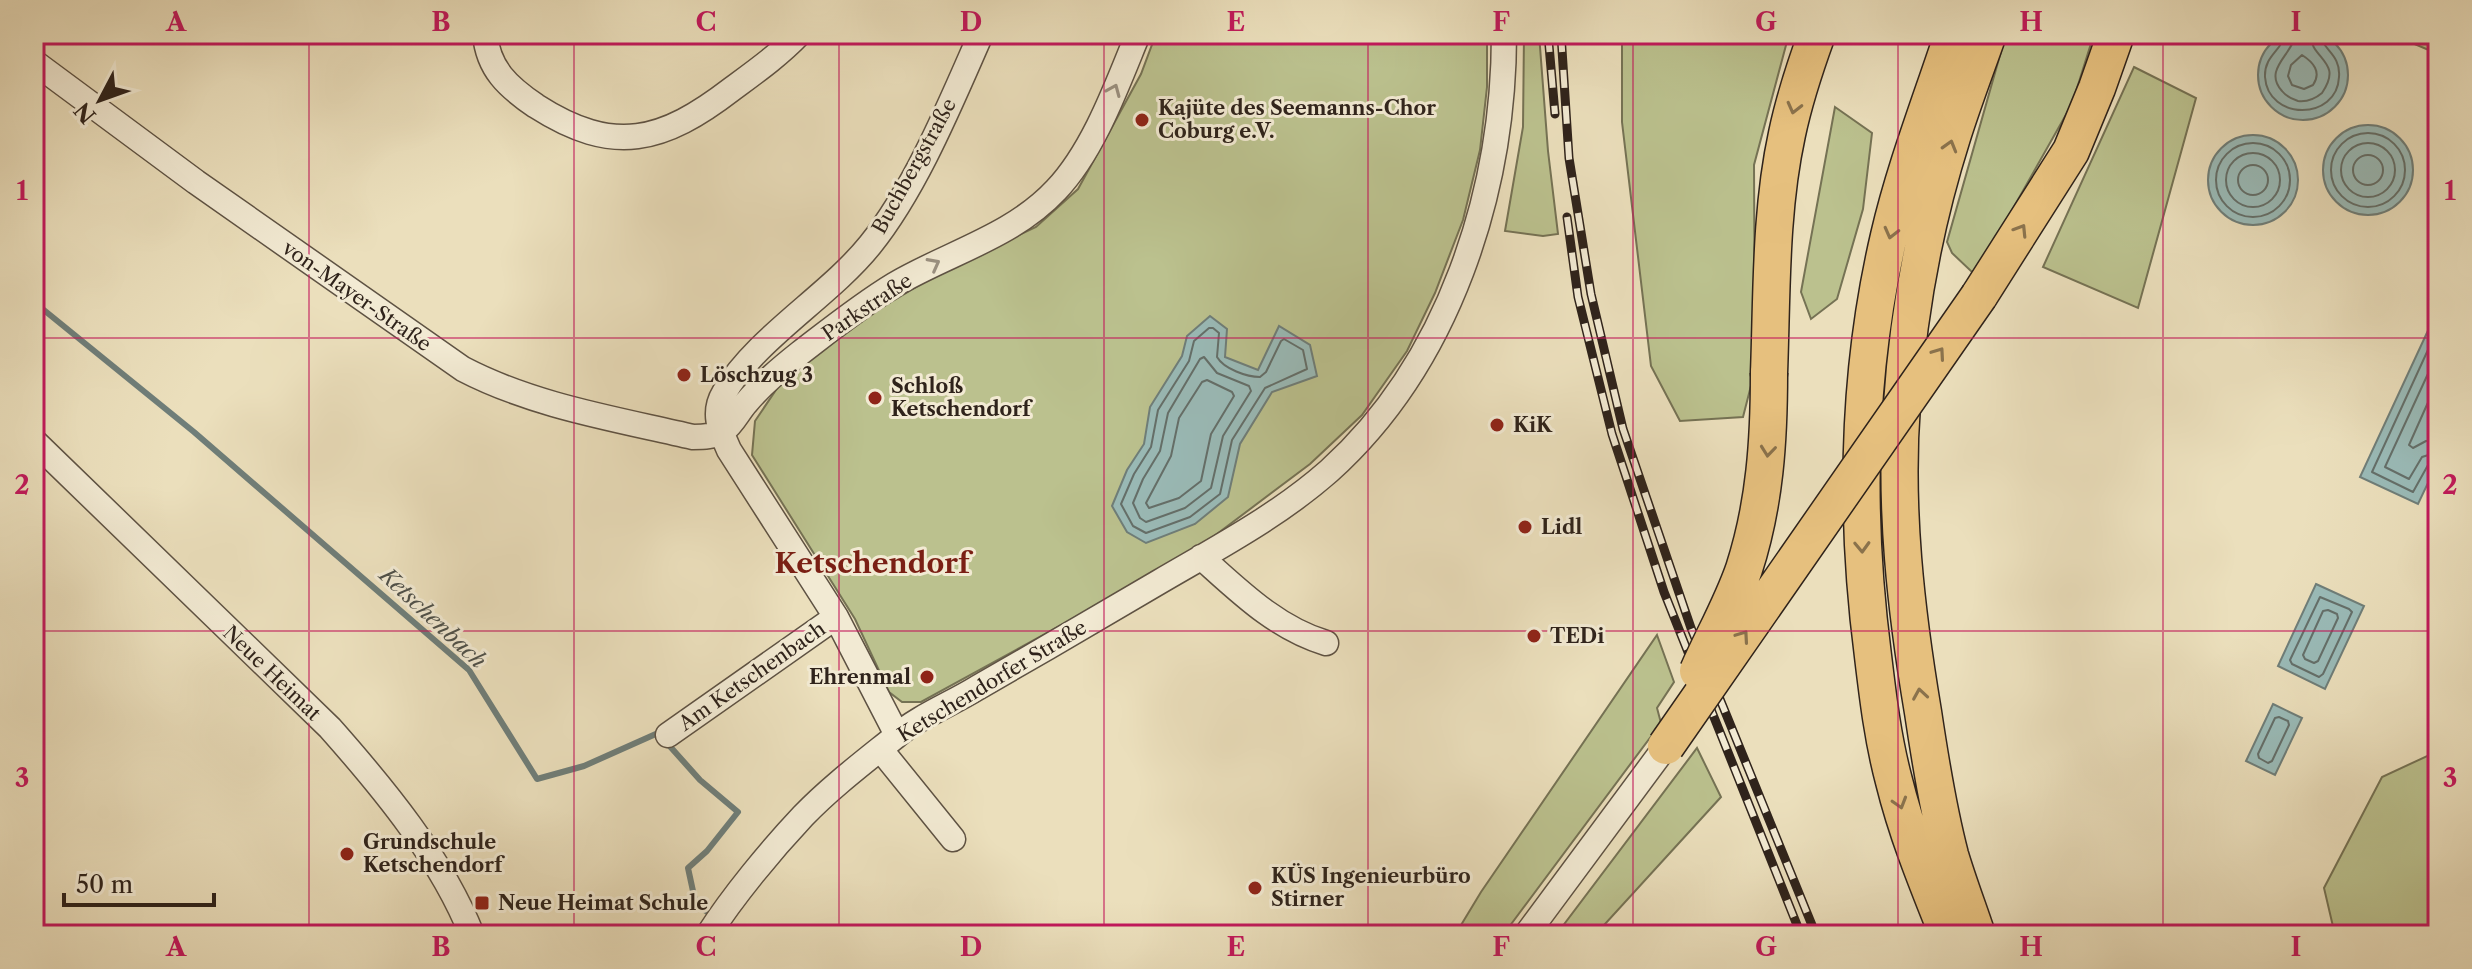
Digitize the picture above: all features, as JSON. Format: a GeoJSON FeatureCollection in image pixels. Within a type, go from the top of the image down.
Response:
{"type":"FeatureCollection","features":[{"type":"Feature","properties":{"kind":"highway"},"geometry":{"type":"LineString","coordinates":[[1666,746],[1744,569],[1765,478],[1769,439],[1773,255],[1786,136],[1801,77],[1817,34]]}},
{"type":"Feature","properties":{"kind":"highway"},"geometry":{"type":"LineString","coordinates":[[1948,935],[1917,859],[1894,781],[1882,725],[1863,571],[1860,500],[1864,407],[1875,311],[1890,235],[1953,34]]}},
{"type":"Feature","properties":{"kind":"highway"},"geometry":{"type":"LineString","coordinates":[[1977,935],[1950,854],[1928,744],[1912,646],[1900,485],[1902,405],[1913,309],[1929,226],[1951,139],[1988,34]]}},
{"type":"Feature","properties":{"kind":"highway"},"geometry":{"type":"LineString","coordinates":[[1666,746],[1979,296],[2071,151],[2116,34]]}},
{"type":"Feature","properties":{"kind":"street"},"geometry":{"type":"LineString","coordinates":[[485,34],[487,53],[497,73],[529,100],[578,127],[619,138],[633,138],[668,130],[702,112],[799,34]]}},
{"type":"Feature","properties":{"kind":"street","name":"Buchbergstraße"},"geometry":{"type":"LineString","coordinates":[[721,433],[717,420],[718,408],[738,372],[870,245],[893,210],[927,149],[981,34]]}},
{"type":"Feature","properties":{"kind":"street","name":"Parkstraße"},"geometry":{"type":"LineString","coordinates":[[721,433],[746,403],[795,357],[847,317],[893,286],[960,250],[1008,229],[1053,193],[1067,178],[1093,134],[1138,34]]}},
{"type":"Feature","properties":{"kind":"street","name":"Ketschendorfer Straße"},"geometry":{"type":"LineString","coordinates":[[715,925],[803,816],[889,743],[1261,522],[1330,470],[1381,416],[1421,358],[1450,298],[1468,251],[1483,199],[1500,118],[1504,34]]}},
{"type":"Feature","properties":{"kind":"street","name":"von-Mayer-Straße"},"geometry":{"type":"LineString","coordinates":[[34,62],[196,182],[463,369],[498,387],[541,401],[693,437],[721,433]]}},
{"type":"Feature","properties":{"kind":"street"},"geometry":{"type":"LineString","coordinates":[[721,433],[836,617],[889,743],[953,839]]}},
{"type":"Feature","properties":{"kind":"street","name":"Neue Heimat"},"geometry":{"type":"LineString","coordinates":[[34,441],[330,728],[361,763],[435,861],[472,935]]}},
{"type":"Feature","properties":{"kind":"street"},"geometry":{"type":"LineString","coordinates":[[1201,557],[1246,598],[1278,621],[1307,637],[1326,643]]}},
{"type":"Feature","properties":{"kind":"street","name":"Am Ketschenbach"},"geometry":{"type":"LineString","coordinates":[[668,735],[836,617]]}},
{"type":"Feature","properties":{"kind":"street"},"geometry":{"type":"LineString","coordinates":[[1526,935],[1666,746]]}},
{"type":"Feature","properties":{"kind":"green space"},"geometry":{"type":"Polygon","coordinates":[[[1156,34],[1487,34],[1487,87],[1480,150],[1463,220],[1435,293],[1407,351],[1362,415],[1310,464],[1189,555],[921,702],[902,702],[889,692],[855,619],[752,455],[755,421],[780,384],[853,325],[946,269],[1036,227],[1078,189],[1141,74],[1156,34]]]}},
{"type":"Feature","properties":{"kind":"green space"},"geometry":{"type":"Polygon","coordinates":[[[1524,34],[1539,34],[1558,234],[1543,236],[1505,231],[1523,127],[1524,34]]]}},
{"type":"Feature","properties":{"kind":"green space"},"geometry":{"type":"Polygon","coordinates":[[[1622,34],[1789,34],[1754,165],[1755,370],[1743,417],[1680,421],[1651,366],[1622,122],[1622,34]]]}},
{"type":"Feature","properties":{"kind":"green space"},"geometry":{"type":"Polygon","coordinates":[[[2006,34],[2094,34],[2072,104],[1981,265],[1972,272],[1952,253],[1947,242],[2006,34]]]}},
{"type":"Feature","properties":{"kind":"green space"},"geometry":{"type":"Polygon","coordinates":[[[2391,34],[2438,34],[2438,54],[2391,34]]]}},
{"type":"Feature","properties":{"kind":"green space"},"geometry":{"type":"Polygon","coordinates":[[[2134,67],[2196,98],[2138,308],[2043,267],[2134,67]]]}},
{"type":"Feature","properties":{"kind":"green space"},"geometry":{"type":"Polygon","coordinates":[[[1835,107],[1872,133],[1863,209],[1837,299],[1811,319],[1801,292],[1835,107]]]}},
{"type":"Feature","properties":{"kind":"green space"},"geometry":{"type":"Polygon","coordinates":[[[1657,635],[1674,682],[1657,708],[1661,723],[1503,935],[1455,935],[1481,892],[1657,635]]]}},
{"type":"Feature","properties":{"kind":"green space"},"geometry":{"type":"Polygon","coordinates":[[[1697,748],[1721,797],[1595,935],[1556,935],[1697,748]]]}},
{"type":"Feature","properties":{"kind":"green space"},"geometry":{"type":"Polygon","coordinates":[[[2438,751],[2438,935],[2335,935],[2324,888],[2382,777],[2438,751]]]}},
{"type":"Feature","properties":{"kind":"water"},"geometry":{"type":"Polygon","coordinates":[[[2303,30],[2320,34],[2335,43],[2344,58],[2348,75],[2344,92],[2335,107],[2320,116],[2303,120],[2286,116],[2271,107],[2262,92],[2258,75],[2262,58],[2271,43],[2286,34],[2303,30]]]}},
{"type":"Feature","properties":{"kind":"water"},"geometry":{"type":"Polygon","coordinates":[[[2368,125],[2385,128],[2400,138],[2410,153],[2413,170],[2410,187],[2400,202],[2385,212],[2368,215],[2351,212],[2336,202],[2326,187],[2323,170],[2326,153],[2336,138],[2351,128],[2368,125]]]}},
{"type":"Feature","properties":{"kind":"water"},"geometry":{"type":"Polygon","coordinates":[[[2253,135],[2270,138],[2285,148],[2295,163],[2298,180],[2295,197],[2285,212],[2270,222],[2253,225],[2236,222],[2221,212],[2211,197],[2208,180],[2211,163],[2221,148],[2236,138],[2253,135]]]}},
{"type":"Feature","properties":{"kind":"water"},"geometry":{"type":"Polygon","coordinates":[[[2438,309],[2438,462],[2418,504],[2360,477],[2438,309]]]}},
{"type":"Feature","properties":{"kind":"water"},"geometry":{"type":"Polygon","coordinates":[[[1210,316],[1227,329],[1225,357],[1258,370],[1279,326],[1310,345],[1317,376],[1272,392],[1240,444],[1228,497],[1195,524],[1146,543],[1127,532],[1112,506],[1127,470],[1144,444],[1150,407],[1182,356],[1187,336],[1210,316]]]}},
{"type":"Feature","properties":{"kind":"water"},"geometry":{"type":"Polygon","coordinates":[[[2316,584],[2364,606],[2325,689],[2278,666],[2316,584]]]}},
{"type":"Feature","properties":{"kind":"water"},"geometry":{"type":"Polygon","coordinates":[[[2273,704],[2302,718],[2275,775],[2246,761],[2273,704]]]}},
{"type":"Feature","properties":{"kind":"waterway","name":"Ketschenbach"},"geometry":{"type":"LineString","coordinates":[[34,302],[194,432],[469,670],[537,779],[584,766],[658,733],[700,780],[738,812],[707,851],[688,868],[696,905],[714,916]]}},
{"type":"Feature","properties":{"kind":"waterway","name":"Ketschenbach"},"geometry":{"type":"LineString","coordinates":[[723,922],[744,935]]}},
{"type":"Feature","properties":{"kind":"railway"},"geometry":{"type":"LineString","coordinates":[[1548,34],[1555,114]]}},
{"type":"Feature","properties":{"kind":"railway"},"geometry":{"type":"LineString","coordinates":[[1561,34],[1569,158],[1591,294],[1623,429],[1691,628],[1816,935]]}},
{"type":"Feature","properties":{"kind":"railway"},"geometry":{"type":"LineString","coordinates":[[1567,217],[1578,297],[1612,434],[1664,592],[1801,935]]}},
{"type":"Feature","properties":{"kind":"place","name":"Kajüte des Seemanns-Chor Coburg e.V."},"geometry":{"type":"Point","coordinates":[1142,120]}},
{"type":"Feature","properties":{"kind":"place","name":"Löschzug 3"},"geometry":{"type":"Point","coordinates":[684,375]}},
{"type":"Feature","properties":{"kind":"place","name":"Schloß Ketschendorf"},"geometry":{"type":"Point","coordinates":[875,398]}},
{"type":"Feature","properties":{"kind":"place","name":"KiK"},"geometry":{"type":"Point","coordinates":[1497,425]}},
{"type":"Feature","properties":{"kind":"place","name":"Lidl"},"geometry":{"type":"Point","coordinates":[1525,527]}},
{"type":"Feature","properties":{"kind":"place","name":"TEDi"},"geometry":{"type":"Point","coordinates":[1534,636]}},
{"type":"Feature","properties":{"kind":"place","name":"Ehrenmal"},"geometry":{"type":"Point","coordinates":[927,677]}},
{"type":"Feature","properties":{"kind":"place","name":"Grundschule Ketschendorf"},"geometry":{"type":"Point","coordinates":[347,854]}},
{"type":"Feature","properties":{"kind":"place","name":"KÜS Ingenieurbüro Stirner"},"geometry":{"type":"Point","coordinates":[1255,888]}},
{"type":"Feature","properties":{"kind":"place","name":"Neue Heimat Schule"},"geometry":{"type":"Point","coordinates":[482,903]}},
{"type":"Feature","properties":{"kind":"district","name":"Ketschendorf"},"geometry":{"type":"Point","coordinates":[872,563]}}]}
